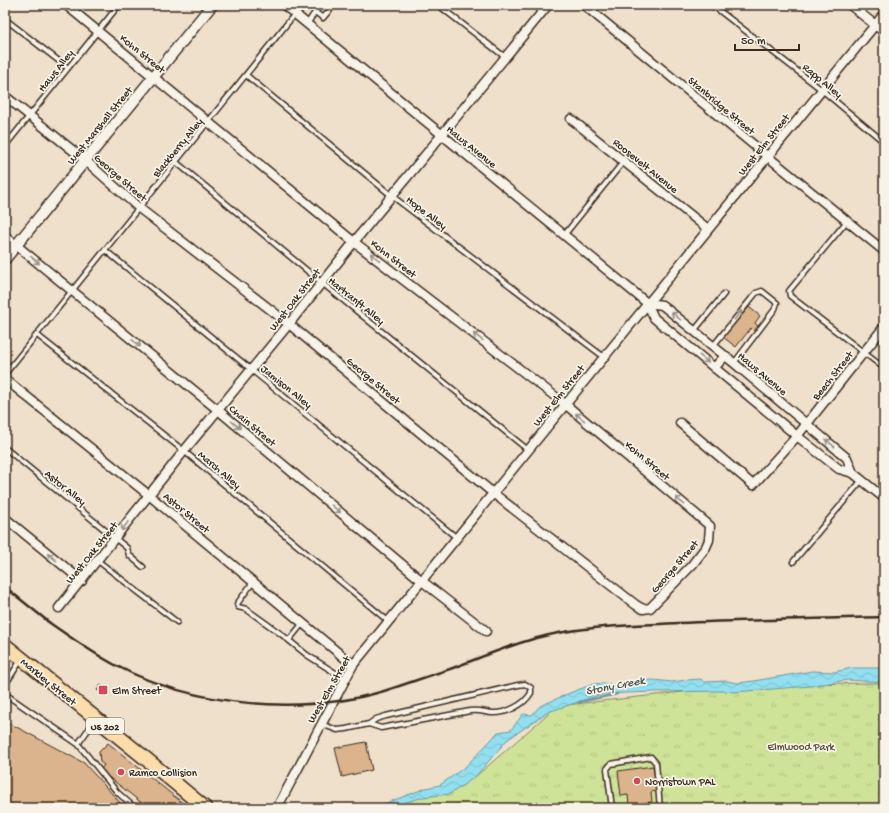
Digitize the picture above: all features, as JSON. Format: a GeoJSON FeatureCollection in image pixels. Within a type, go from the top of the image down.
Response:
{"type":"FeatureCollection","features":[{"type":"Feature","properties":{"kind":"highway","name":"Markley Street"},"geometry":{"type":"LineString","coordinates":[[5,645],[201,807]]}},
{"type":"Feature","properties":{"kind":"street","name":"Kohn Street"},"geometry":{"type":"LineString","coordinates":[[66,5],[354,242],[565,404],[710,526]]}},
{"type":"Feature","properties":{"kind":"street","name":"West Marshall Street"},"geometry":{"type":"LineString","coordinates":[[5,260],[212,5]]}},
{"type":"Feature","properties":{"kind":"street","name":"Haws Avenue"},"geometry":{"type":"LineString","coordinates":[[284,5],[442,136],[565,234],[647,303],[654,318],[714,368],[840,469],[853,473],[884,498]]}},
{"type":"Feature","properties":{"kind":"street","name":"West Oak Street"},"geometry":{"type":"LineString","coordinates":[[59,608],[82,582],[184,451],[548,5]]}},
{"type":"Feature","properties":{"kind":"street","name":"Stanbridge Street"},"geometry":{"type":"LineString","coordinates":[[584,5],[884,251]]}},
{"type":"Feature","properties":{"kind":"street"},"geometry":{"type":"LineString","coordinates":[[850,5],[884,32]]}},
{"type":"Feature","properties":{"kind":"street","name":"West Elm Street"},"geometry":{"type":"LineString","coordinates":[[277,808],[353,665],[884,14]]}},
{"type":"Feature","properties":{"kind":"street","name":"George Street"},"geometry":{"type":"LineString","coordinates":[[5,96],[86,161],[139,208],[289,324],[493,493],[636,605],[643,609],[650,608],[692,564],[706,547],[709,540],[710,526]]}},
{"type":"Feature","properties":{"kind":"street","name":"Roosevelt Avenue"},"geometry":{"type":"LineString","coordinates":[[571,119],[708,229]]}},
{"type":"Feature","properties":{"kind":"street","name":"Chain Street"},"geometry":{"type":"LineString","coordinates":[[5,236],[218,410],[422,581],[486,631]]}},
{"type":"Feature","properties":{"kind":"street","name":"Haws Avenue"},"geometry":{"type":"LineString","coordinates":[[647,303],[662,305],[734,363],[847,458],[853,473]]}},
{"type":"Feature","properties":{"kind":"street","name":"Beech Street"},"geometry":{"type":"LineString","coordinates":[[680,423],[753,485],[807,424],[884,327]]}},
{"type":"Feature","properties":{"kind":"street"},"geometry":{"type":"LineString","coordinates":[[714,368],[725,356]]}},
{"type":"Feature","properties":{"kind":"street","name":"Astor Street"},"geometry":{"type":"LineString","coordinates":[[5,379],[150,496],[353,665]]}},
{"type":"Feature","properties":{"kind":"street"},"geometry":{"type":"LineString","coordinates":[[6,520],[82,582]]}},
{"type":"Feature","properties":{"kind":"lane","name":"Haws Alley"},"geometry":{"type":"LineString","coordinates":[[5,146],[119,5]]}},
{"type":"Feature","properties":{"kind":"lane","name":"Blackberry Alley"},"geometry":{"type":"LineString","coordinates":[[5,374],[302,5]]}},
{"type":"Feature","properties":{"kind":"lane"},"geometry":{"type":"LineString","coordinates":[[307,24],[320,5]]}},
{"type":"Feature","properties":{"kind":"lane"},"geometry":{"type":"LineString","coordinates":[[315,12],[323,18],[334,5]]}},
{"type":"Feature","properties":{"kind":"lane"},"geometry":{"type":"LineString","coordinates":[[438,5],[505,57]]}},
{"type":"Feature","properties":{"kind":"lane","name":"Rapp Alley"},"geometry":{"type":"LineString","coordinates":[[712,5],[822,90],[884,142]]}},
{"type":"Feature","properties":{"kind":"lane"},"geometry":{"type":"LineString","coordinates":[[5,19],[68,68]]}},
{"type":"Feature","properties":{"kind":"lane","name":"Hope Alley"},"geometry":{"type":"LineString","coordinates":[[246,75],[392,196],[604,357]]}},
{"type":"Feature","properties":{"kind":"lane"},"geometry":{"type":"LineString","coordinates":[[565,234],[624,161]]}},
{"type":"Feature","properties":{"kind":"lane","name":"Hartranft Alley"},"geometry":{"type":"LineString","coordinates":[[176,162],[528,450]]}},
{"type":"Feature","properties":{"kind":"lane"},"geometry":{"type":"LineString","coordinates":[[846,221],[789,292],[790,296],[884,368]]}},
{"type":"Feature","properties":{"kind":"lane","name":"Jamison Alley"},"geometry":{"type":"LineString","coordinates":[[105,250],[252,369],[456,538]]}},
{"type":"Feature","properties":{"kind":"lane"},"geometry":{"type":"LineString","coordinates":[[713,346],[756,293],[762,290],[777,303],[775,309],[734,363]]}},
{"type":"Feature","properties":{"kind":"lane"},"geometry":{"type":"LineString","coordinates":[[694,331],[724,294]]}},
{"type":"Feature","properties":{"kind":"lane","name":"March Alley"},"geometry":{"type":"LineString","coordinates":[[37,335],[184,451],[388,621]]}},
{"type":"Feature","properties":{"kind":"lane","name":"Astor Alley"},"geometry":{"type":"LineString","coordinates":[[5,448],[127,548],[129,555],[143,567]]}},
{"type":"Feature","properties":{"kind":"lane"},"geometry":{"type":"LineString","coordinates":[[793,562],[862,480]]}},
{"type":"Feature","properties":{"kind":"lane"},"geometry":{"type":"LineString","coordinates":[[98,561],[177,622]]}},
{"type":"Feature","properties":{"kind":"lane"},"geometry":{"type":"LineString","coordinates":[[254,582],[237,604],[238,607],[246,609],[307,655],[345,679]]}},
{"type":"Feature","properties":{"kind":"lane"},"geometry":{"type":"LineString","coordinates":[[289,640],[303,623]]}},
{"type":"Feature","properties":{"kind":"lane"},"geometry":{"type":"LineString","coordinates":[[5,685],[22,659]]}},
{"type":"Feature","properties":{"kind":"lane"},"geometry":{"type":"LineString","coordinates":[[321,724],[337,730],[368,724],[376,719],[386,716],[518,685],[525,684],[531,688],[531,693],[523,703],[501,712],[492,713],[479,710],[470,711],[381,728],[368,724]]}},
{"type":"Feature","properties":{"kind":"lane"},"geometry":{"type":"LineString","coordinates":[[5,694],[78,744],[117,792],[135,808]]}},
{"type":"Feature","properties":{"kind":"lane"},"geometry":{"type":"LineString","coordinates":[[78,744],[96,719]]}},
{"type":"Feature","properties":{"kind":"lane"},"geometry":{"type":"LineString","coordinates":[[612,808],[607,769],[611,764],[651,757],[656,763],[660,808]]}},
{"type":"Feature","properties":{"kind":"green space","name":"Elmwood Park"},"geometry":{"type":"Polygon","coordinates":[[[884,683],[884,808],[376,808],[475,777],[557,706],[755,684],[884,683]]]}},
{"type":"Feature","properties":{"kind":"water"},"geometry":{"type":"Polygon","coordinates":[[[852,668],[884,668],[884,682],[847,680],[811,686],[734,692],[653,692],[602,694],[548,712],[507,740],[475,777],[450,794],[423,797],[388,808],[345,808],[351,806],[379,806],[426,788],[440,785],[465,767],[498,732],[511,730],[523,714],[532,715],[540,706],[594,684],[604,683],[620,686],[640,681],[653,680],[672,682],[701,679],[704,682],[727,681],[737,683],[812,671],[834,672],[852,668]]]}},
{"type":"Feature","properties":{"kind":"building"},"geometry":{"type":"Polygon","coordinates":[[[749,307],[760,316],[755,323],[759,327],[755,332],[751,328],[736,347],[723,337],[749,307]]]}},
{"type":"Feature","properties":{"kind":"building"},"geometry":{"type":"Polygon","coordinates":[[[101,685],[109,692],[105,696],[97,690],[101,685]]]}},
{"type":"Feature","properties":{"kind":"building"},"geometry":{"type":"Polygon","coordinates":[[[9,723],[84,763],[125,808],[77,808],[76,806],[73,808],[12,808],[5,804],[5,731],[9,723]]]}},
{"type":"Feature","properties":{"kind":"building"},"geometry":{"type":"Polygon","coordinates":[[[366,742],[372,770],[342,777],[335,748],[366,742]]]}},
{"type":"Feature","properties":{"kind":"building"},"geometry":{"type":"Polygon","coordinates":[[[108,743],[184,804],[181,808],[148,808],[100,770],[104,765],[100,762],[99,752],[108,743]]]}},
{"type":"Feature","properties":{"kind":"building","name":"Norristown PAL"},"geometry":{"type":"Polygon","coordinates":[[[653,766],[657,791],[651,792],[652,802],[629,805],[628,795],[621,796],[618,771],[653,766]]]}},
{"type":"Feature","properties":{"kind":"waterway","name":"Stony Creek"},"geometry":{"type":"LineString","coordinates":[[579,702],[617,694]]}},
{"type":"Feature","properties":{"kind":"railway"},"geometry":{"type":"LineString","coordinates":[[5,587],[50,623]]}},
{"type":"Feature","properties":{"kind":"railway"},"geometry":{"type":"LineString","coordinates":[[47,621],[99,656],[147,680],[179,690],[213,698],[248,703],[283,705],[352,699],[384,691],[539,637],[584,629],[705,622],[884,617]]}},
{"type":"Feature","properties":{"kind":"place","name":"Elm Street"},"geometry":{"type":"Point","coordinates":[103,690]}},
{"type":"Feature","properties":{"kind":"place","name":"Ramco Collision"},"geometry":{"type":"Point","coordinates":[121,772]}},
{"type":"Feature","properties":{"kind":"place","name":"Norristown PAL"},"geometry":{"type":"Point","coordinates":[637,781]}}]}
